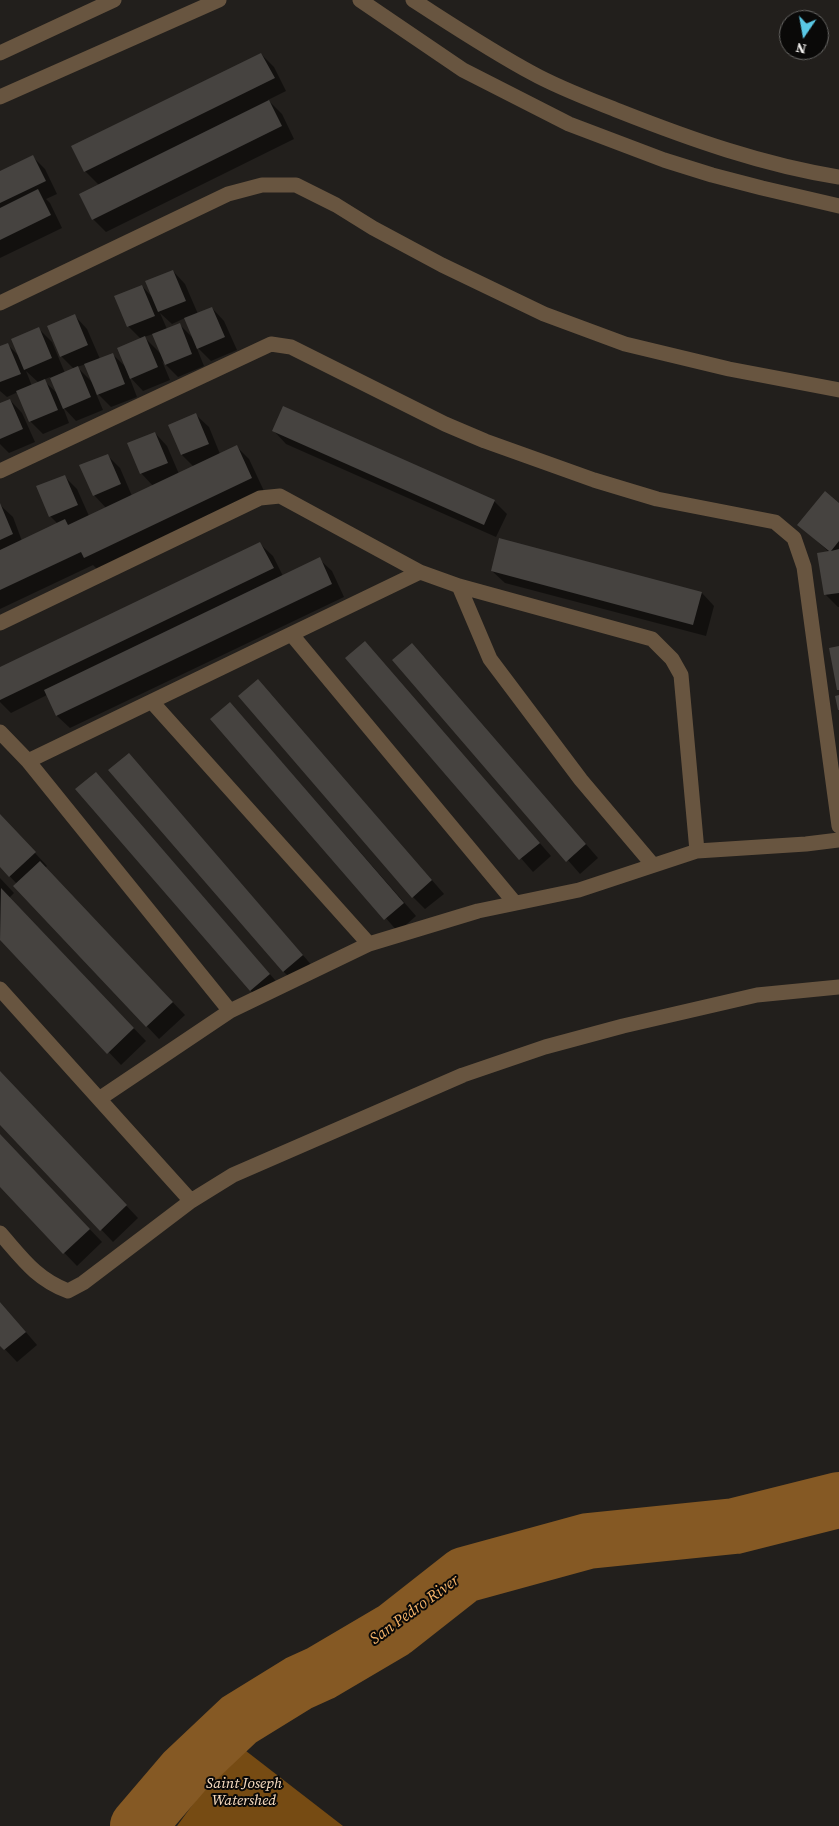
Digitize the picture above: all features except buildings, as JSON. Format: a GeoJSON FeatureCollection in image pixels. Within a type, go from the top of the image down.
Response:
{"type":"FeatureCollection","features":[{"type":"Feature","properties":{"kind":"street"},"geometry":{"type":"LineString","coordinates":[[0,53],[114,0]]}},
{"type":"Feature","properties":{"kind":"street"},"geometry":{"type":"LineString","coordinates":[[0,98],[219,0]]}},
{"type":"Feature","properties":{"kind":"street"},"geometry":{"type":"LineString","coordinates":[[360,0],[463,70],[569,124],[664,160],[762,188],[839,206]]}},
{"type":"Feature","properties":{"kind":"street"},"geometry":{"type":"LineString","coordinates":[[413,0],[486,47],[533,74],[579,95],[654,125],[760,160],[839,177]]}},
{"type":"Feature","properties":{"kind":"street"},"geometry":{"type":"LineString","coordinates":[[0,303],[228,194],[262,185],[296,185],[336,205],[373,228],[442,265],[553,318],[625,344],[729,369],[839,390]]}},
{"type":"Feature","properties":{"kind":"street"},"geometry":{"type":"LineString","coordinates":[[0,471],[271,344],[291,347],[445,424],[594,480],[657,499],[775,522],[794,538],[804,567],[839,826]]}},
{"type":"Feature","properties":{"kind":"street"},"geometry":{"type":"LineString","coordinates":[[0,623],[260,498],[280,496],[420,572],[459,586],[652,639],[672,659],[681,675],[697,851]]}},
{"type":"Feature","properties":{"kind":"street"},"geometry":{"type":"LineString","coordinates":[[28,761],[420,572]]}},
{"type":"Feature","properties":{"kind":"street"},"geometry":{"type":"LineString","coordinates":[[459,586],[490,659],[581,780],[652,865]]}},
{"type":"Feature","properties":{"kind":"street"},"geometry":{"type":"LineString","coordinates":[[292,635],[515,903]]}},
{"type":"Feature","properties":{"kind":"street"},"geometry":{"type":"LineString","coordinates":[[152,702],[369,944]]}},
{"type":"Feature","properties":{"kind":"street"},"geometry":{"type":"LineString","coordinates":[[0,732],[28,761],[230,1011]]}},
{"type":"Feature","properties":{"kind":"street"},"geometry":{"type":"LineString","coordinates":[[99,1099],[230,1011],[369,944],[478,911],[579,890],[697,851],[839,840]]}},
{"type":"Feature","properties":{"kind":"street"},"geometry":{"type":"LineString","coordinates":[[0,1233],[36,1274],[51,1285],[68,1291],[83,1283],[191,1201],[233,1175],[463,1075],[545,1047],[623,1026],[757,996],[839,987]]}},
{"type":"Feature","properties":{"kind":"street"},"geometry":{"type":"LineString","coordinates":[[0,989],[191,1201]]}},
{"type":"Feature","properties":{"kind":"green space","name":"Saint Joseph Watershed"},"geometry":{"type":"Polygon","coordinates":[[[237,1744],[343,1826],[177,1826],[237,1744]]]}},
{"type":"Feature","properties":{"kind":"waterway","name":"San Pedro River"},"geometry":{"type":"LineString","coordinates":[[138,1826],[185,1771],[239,1720],[299,1683],[321,1673],[394,1630],[464,1575],[588,1541],[735,1526],[839,1500]]}}]}
